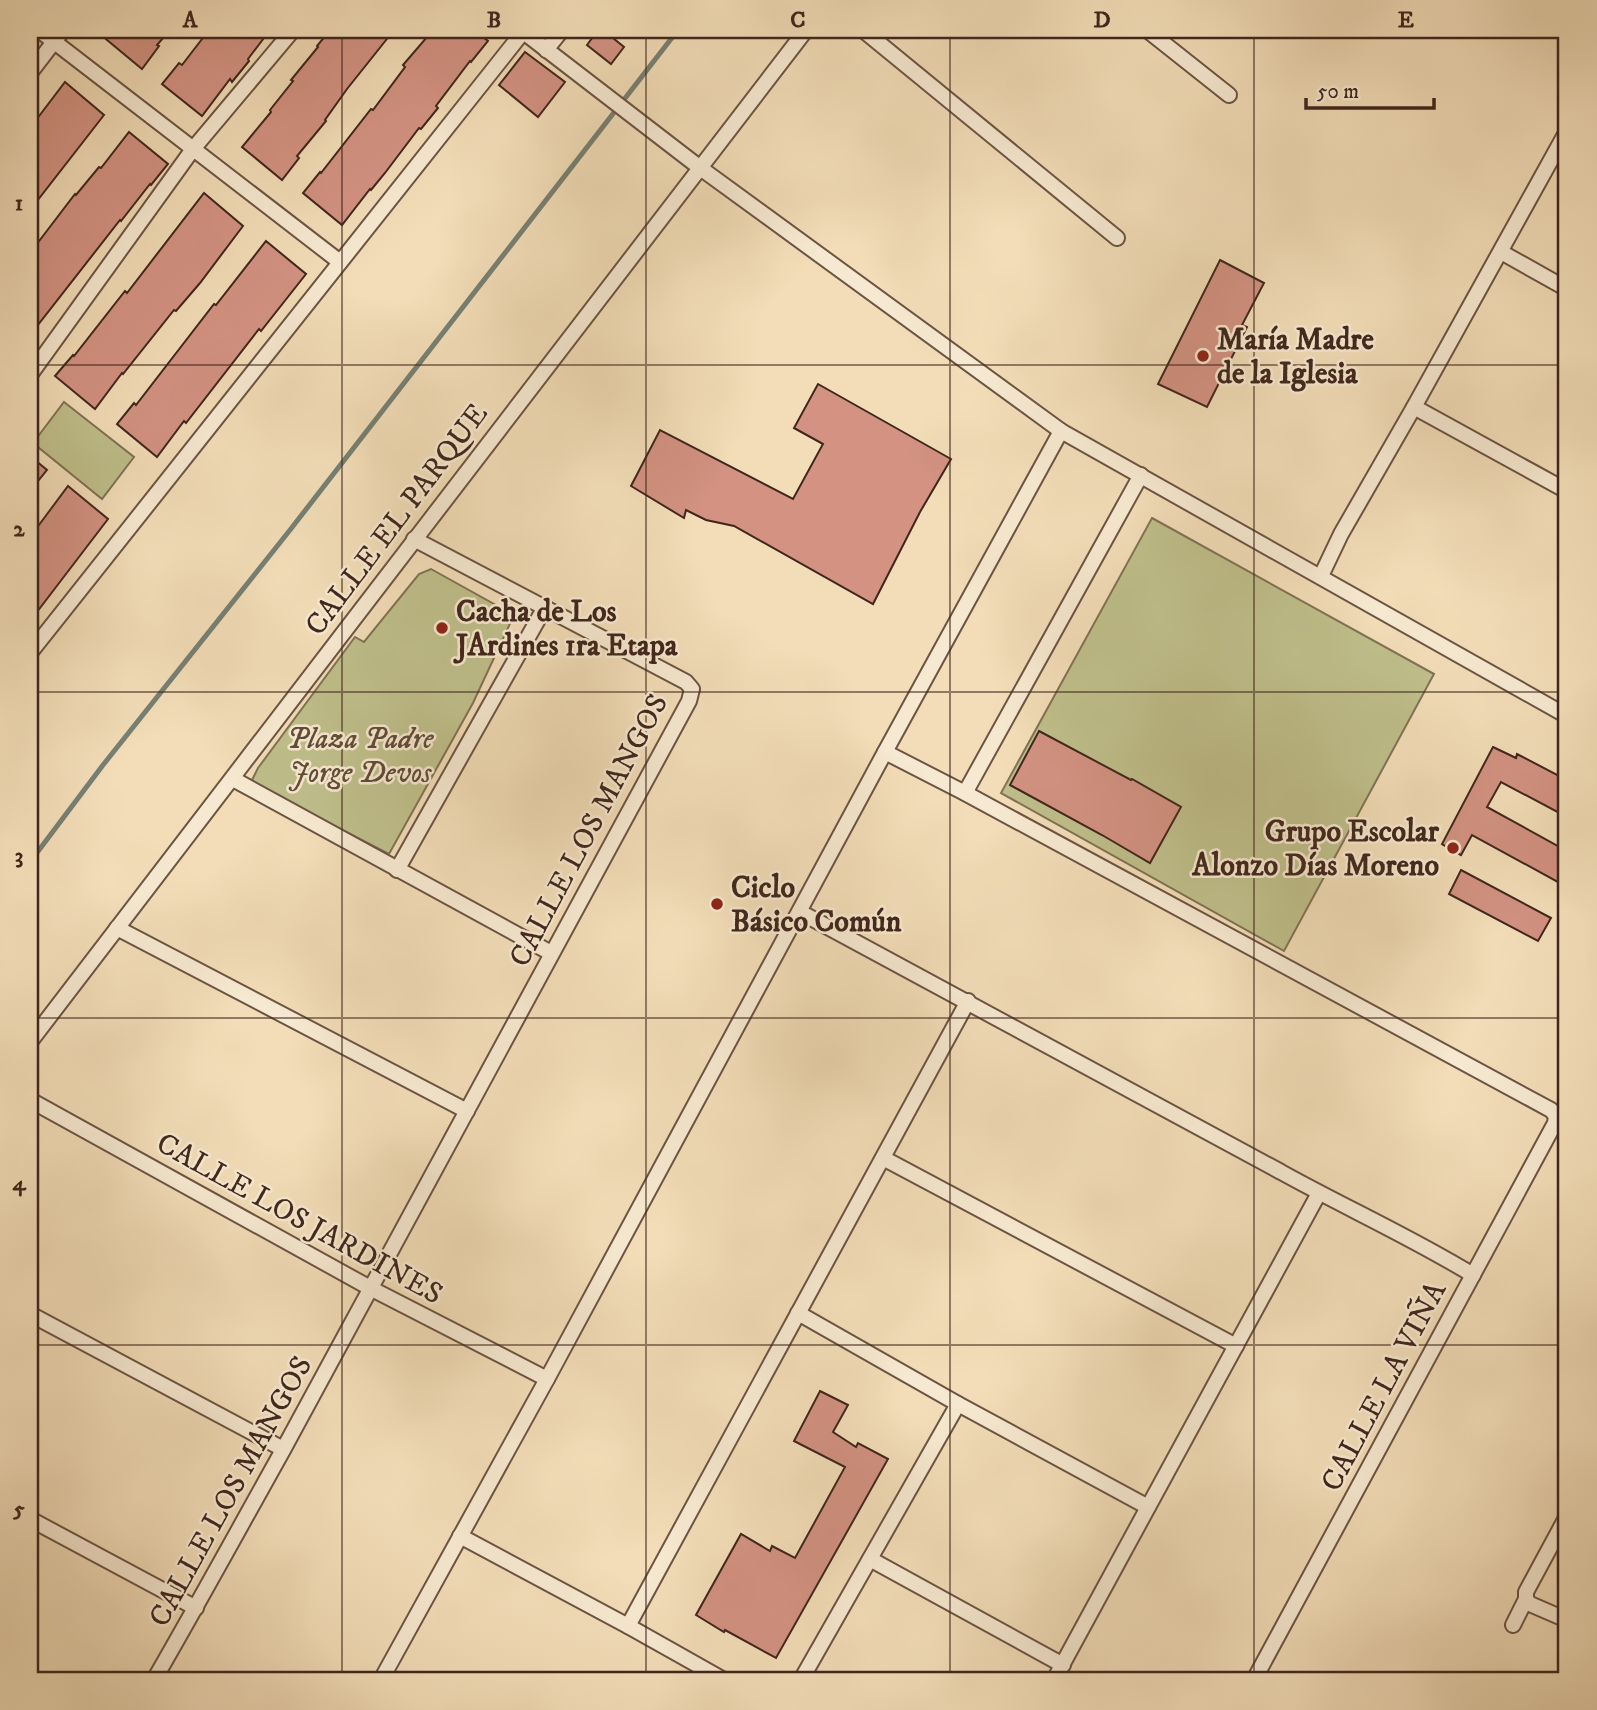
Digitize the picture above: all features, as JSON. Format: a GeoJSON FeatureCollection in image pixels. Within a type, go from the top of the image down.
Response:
{"type":"FeatureCollection","features":[{"type":"Feature","properties":{"kind":"street"},"geometry":{"type":"LineString","coordinates":[[39,30],[59,36],[193,149],[340,262]]}},
{"type":"Feature","properties":{"kind":"street"},"geometry":{"type":"LineString","coordinates":[[30,376],[193,149],[293,30]]}},
{"type":"Feature","properties":{"kind":"street"},"geometry":{"type":"LineString","coordinates":[[546,50],[562,30]]}},
{"type":"Feature","properties":{"kind":"street","name":"CALLE EL PARQUE"},"geometry":{"type":"LineString","coordinates":[[30,1042],[806,30]]}},
{"type":"Feature","properties":{"kind":"street"},"geometry":{"type":"LineString","coordinates":[[863,30],[1117,238]]}},
{"type":"Feature","properties":{"kind":"street"},"geometry":{"type":"LineString","coordinates":[[1147,30],[1229,95]]}},
{"type":"Feature","properties":{"kind":"street"},"geometry":{"type":"LineString","coordinates":[[30,653],[522,31],[699,167],[1061,431],[1567,716]]}},
{"type":"Feature","properties":{"kind":"street"},"geometry":{"type":"LineString","coordinates":[[30,73],[59,36]]}},
{"type":"Feature","properties":{"kind":"street"},"geometry":{"type":"LineString","coordinates":[[1321,576],[1341,534],[1415,407],[1567,131]]}},
{"type":"Feature","properties":{"kind":"street"},"geometry":{"type":"LineString","coordinates":[[1501,252],[1567,289]]}},
{"type":"Feature","properties":{"kind":"street"},"geometry":{"type":"LineString","coordinates":[[1415,407],[1567,491]]}},
{"type":"Feature","properties":{"kind":"street"},"geometry":{"type":"LineString","coordinates":[[381,1680],[1061,431]]}},
{"type":"Feature","properties":{"kind":"street"},"geometry":{"type":"LineString","coordinates":[[885,752],[965,793],[1141,475]]}},
{"type":"Feature","properties":{"kind":"street","name":"CALLE LOS MANGOS"},"geometry":{"type":"LineString","coordinates":[[154,1680],[372,1289],[689,701],[692,690],[686,682],[414,539]]}},
{"type":"Feature","properties":{"kind":"street"},"geometry":{"type":"LineString","coordinates":[[397,870],[545,607]]}},
{"type":"Feature","properties":{"kind":"street"},"geometry":{"type":"LineString","coordinates":[[233,779],[551,953]]}},
{"type":"Feature","properties":{"kind":"street","name":"CALLE LA VIÑA"},"geometry":{"type":"LineString","coordinates":[[965,793],[1551,1110],[1556,1116],[1555,1123],[1254,1680]]}},
{"type":"Feature","properties":{"kind":"street"},"geometry":{"type":"LineString","coordinates":[[800,912],[1473,1275]]}},
{"type":"Feature","properties":{"kind":"street"},"geometry":{"type":"LineString","coordinates":[[117,928],[467,1111]]}},
{"type":"Feature","properties":{"kind":"street"},"geometry":{"type":"LineString","coordinates":[[628,1626],[968,1001]]}},
{"type":"Feature","properties":{"kind":"street","name":"CALLE LOS JARDINES"},"geometry":{"type":"LineString","coordinates":[[30,1100],[372,1289],[547,1379]]}},
{"type":"Feature","properties":{"kind":"street"},"geometry":{"type":"LineString","coordinates":[[883,1158],[1236,1346]]}},
{"type":"Feature","properties":{"kind":"street"},"geometry":{"type":"LineString","coordinates":[[1054,1680],[1319,1193]]}},
{"type":"Feature","properties":{"kind":"street"},"geometry":{"type":"LineString","coordinates":[[30,1314],[283,1450]]}},
{"type":"Feature","properties":{"kind":"street"},"geometry":{"type":"LineString","coordinates":[[798,1314],[1148,1507]]}},
{"type":"Feature","properties":{"kind":"street"},"geometry":{"type":"LineString","coordinates":[[801,1680],[958,1404]]}},
{"type":"Feature","properties":{"kind":"street"},"geometry":{"type":"LineString","coordinates":[[1513,1625],[1526,1599],[1526,1592],[1567,1516]]}},
{"type":"Feature","properties":{"kind":"street"},"geometry":{"type":"LineString","coordinates":[[30,1519],[196,1608]]}},
{"type":"Feature","properties":{"kind":"street"},"geometry":{"type":"LineString","coordinates":[[460,1536],[724,1680]]}},
{"type":"Feature","properties":{"kind":"street"},"geometry":{"type":"LineString","coordinates":[[870,1559],[1063,1665]]}},
{"type":"Feature","properties":{"kind":"street"},"geometry":{"type":"LineString","coordinates":[[1526,1599],[1530,1604],[1567,1620]]}},
{"type":"Feature","properties":{"kind":"green space"},"geometry":{"type":"Polygon","coordinates":[[[64,402],[134,457],[102,499],[33,443],[64,402]]]}},
{"type":"Feature","properties":{"kind":"green space"},"geometry":{"type":"Polygon","coordinates":[[[1152,518],[1434,674],[1284,951],[1001,793],[1152,518]]]}},
{"type":"Feature","properties":{"kind":"green space","name":"Plaza Padre Jorge Devos"},"geometry":{"type":"Polygon","coordinates":[[[431,569],[514,615],[473,703],[389,854],[256,786],[252,780],[258,768],[355,637],[364,642],[419,574],[431,569]]]}},
{"type":"Feature","properties":{"kind":"building"},"geometry":{"type":"Polygon","coordinates":[[[95,30],[170,30],[142,69],[95,30]]]}},
{"type":"Feature","properties":{"kind":"building"},"geometry":{"type":"Polygon","coordinates":[[[209,30],[270,30],[249,61],[232,82],[230,79],[202,116],[162,84],[179,63],[182,65],[209,30]]]}},
{"type":"Feature","properties":{"kind":"building"},"geometry":{"type":"Polygon","coordinates":[[[330,30],[394,30],[347,89],[282,180],[242,147],[271,112],[293,81],[291,80],[330,30]]]}},
{"type":"Feature","properties":{"kind":"building"},"geometry":{"type":"Polygon","coordinates":[[[433,30],[474,30],[488,41],[436,106],[438,108],[342,225],[303,193],[371,109],[373,110],[405,67],[403,65],[433,30]]]}},
{"type":"Feature","properties":{"kind":"building"},"geometry":{"type":"Polygon","coordinates":[[[598,30],[603,30],[624,47],[611,64],[587,45],[598,30]]]}},
{"type":"Feature","properties":{"kind":"building"},"geometry":{"type":"Polygon","coordinates":[[[525,52],[565,82],[538,117],[499,85],[525,52]]]}},
{"type":"Feature","properties":{"kind":"building"},"geometry":{"type":"Polygon","coordinates":[[[65,82],[104,115],[37,201],[30,195],[30,128],[65,82]]]}},
{"type":"Feature","properties":{"kind":"building"},"geometry":{"type":"Polygon","coordinates":[[[129,132],[168,164],[120,220],[30,335],[30,253],[75,194],[99,167],[101,168],[129,132]]]}},
{"type":"Feature","properties":{"kind":"building"},"geometry":{"type":"Polygon","coordinates":[[[204,193],[243,226],[200,283],[176,311],[174,310],[95,409],[55,376],[125,291],[127,293],[204,193]]]}},
{"type":"Feature","properties":{"kind":"building"},"geometry":{"type":"Polygon","coordinates":[[[266,241],[306,274],[157,457],[117,424],[134,403],[136,405],[266,241]]]}},
{"type":"Feature","properties":{"kind":"building","name":"María Madre de la Iglesia"},"geometry":{"type":"Polygon","coordinates":[[[1220,260],[1264,283],[1242,325],[1247,327],[1207,407],[1158,384],[1220,260]]]}},
{"type":"Feature","properties":{"kind":"building"},"geometry":{"type":"Polygon","coordinates":[[[818,384],[951,459],[920,512],[873,604],[734,526],[706,520],[686,510],[684,518],[631,486],[660,430],[793,499],[823,444],[794,428],[818,384]]]}},
{"type":"Feature","properties":{"kind":"building"},"geometry":{"type":"Polygon","coordinates":[[[30,456],[47,470],[30,491],[30,456]]]}},
{"type":"Feature","properties":{"kind":"building"},"geometry":{"type":"Polygon","coordinates":[[[68,486],[108,519],[30,621],[30,537],[68,486]]]}},
{"type":"Feature","properties":{"kind":"building"},"geometry":{"type":"Polygon","coordinates":[[[1039,731],[1181,807],[1150,863],[1010,785],[1039,731]]]}},
{"type":"Feature","properties":{"kind":"building"},"geometry":{"type":"Polygon","coordinates":[[[1493,747],[1516,758],[1517,754],[1567,780],[1567,817],[1501,782],[1487,807],[1567,851],[1567,887],[1472,835],[1461,855],[1442,844],[1493,747]]]}},
{"type":"Feature","properties":{"kind":"building"},"geometry":{"type":"Polygon","coordinates":[[[1461,870],[1551,918],[1538,941],[1449,894],[1461,870]]]}},
{"type":"Feature","properties":{"kind":"building"},"geometry":{"type":"Polygon","coordinates":[[[820,1391],[848,1405],[833,1432],[856,1447],[858,1443],[888,1459],[776,1658],[696,1615],[741,1534],[770,1551],[772,1546],[795,1558],[845,1467],[794,1441],[820,1391]]]}},
{"type":"Feature","properties":{"kind":"waterway"},"geometry":{"type":"LineString","coordinates":[[30,862],[678,30]]}},
{"type":"Feature","properties":{"kind":"place","name":"María Madre de la Iglesia"},"geometry":{"type":"Point","coordinates":[1203,356]}},
{"type":"Feature","properties":{"kind":"place","name":"Cacha de Los JArdines 1ra Etapa"},"geometry":{"type":"Point","coordinates":[442,628]}},
{"type":"Feature","properties":{"kind":"place","name":"Grupo Escolar Alonzo Días Moreno"},"geometry":{"type":"Point","coordinates":[1453,848]}},
{"type":"Feature","properties":{"kind":"place","name":"Ciclo Básico Común"},"geometry":{"type":"Point","coordinates":[717,904]}}]}
